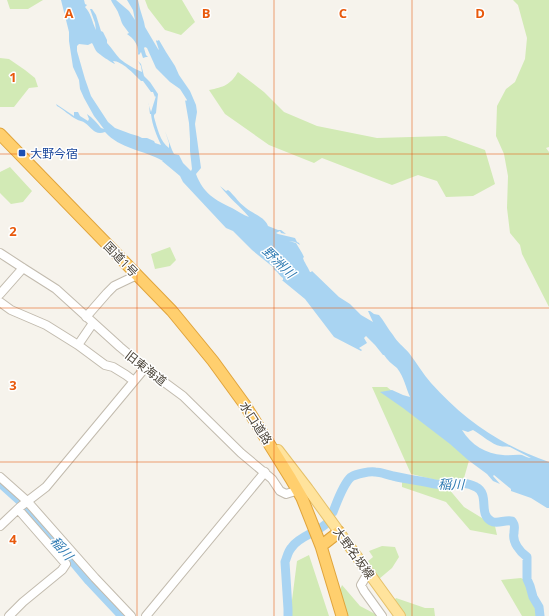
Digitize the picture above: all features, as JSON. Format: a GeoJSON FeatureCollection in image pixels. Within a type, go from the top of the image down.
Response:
{"type":"FeatureCollection","features":[{"type":"Feature","properties":{"kind":"highway","name":"国道1号"},"geometry":{"type":"LineString","coordinates":[[0,134],[172,311],[213,361],[235,391]]}},
{"type":"Feature","properties":{"kind":"highway","name":"水口道路"},"geometry":{"type":"LineString","coordinates":[[235,391],[262,432],[290,483],[316,541],[342,616]]}},
{"type":"Feature","properties":{"kind":"highway","name":"水口道路"},"geometry":{"type":"LineString","coordinates":[[235,391],[290,483]]}},
{"type":"Feature","properties":{"kind":"highway"},"geometry":{"type":"LineString","coordinates":[[316,541],[339,532]]}},
{"type":"Feature","properties":{"kind":"highway","name":"水口道路"},"geometry":{"type":"LineString","coordinates":[[316,541],[334,616]]}},
{"type":"Feature","properties":{"kind":"main road","name":"大野名坂線"},"geometry":{"type":"LineString","coordinates":[[262,432],[282,455],[290,483],[339,532],[400,616]]}},
{"type":"Feature","properties":{"kind":"street","name":"旧東海道"},"geometry":{"type":"LineString","coordinates":[[0,253],[56,289],[145,368],[183,396],[241,453],[265,472],[280,491],[290,483]]}},
{"type":"Feature","properties":{"kind":"street"},"geometry":{"type":"LineString","coordinates":[[0,294],[23,268]]}},
{"type":"Feature","properties":{"kind":"street"},"geometry":{"type":"LineString","coordinates":[[86,317],[114,286],[137,275]]}},
{"type":"Feature","properties":{"kind":"street"},"geometry":{"type":"LineString","coordinates":[[0,302],[11,310],[46,325],[78,345],[104,364],[113,367],[126,375],[134,382]]}},
{"type":"Feature","properties":{"kind":"street"},"geometry":{"type":"LineString","coordinates":[[78,345],[93,323]]}},
{"type":"Feature","properties":{"kind":"street"},"geometry":{"type":"LineString","coordinates":[[0,526],[46,487],[145,368]]}},
{"type":"Feature","properties":{"kind":"street"},"geometry":{"type":"LineString","coordinates":[[146,616],[265,472]]}},
{"type":"Feature","properties":{"kind":"street"},"geometry":{"type":"LineString","coordinates":[[0,477],[23,505],[66,564],[62,570],[23,602],[9,616]]}},
{"type":"Feature","properties":{"kind":"street"},"geometry":{"type":"LineString","coordinates":[[23,505],[131,616]]}},
{"type":"Feature","properties":{"kind":"street"},"geometry":{"type":"LineString","coordinates":[[368,573],[360,585],[382,616]]}},
{"type":"Feature","properties":{"kind":"green space"},"geometry":{"type":"Polygon","coordinates":[[[7,0],[43,0],[28,9],[10,9],[7,0]]]}},
{"type":"Feature","properties":{"kind":"green space"},"geometry":{"type":"Polygon","coordinates":[[[145,0],[182,0],[195,22],[181,35],[165,30],[148,8],[145,0]]]}},
{"type":"Feature","properties":{"kind":"green space"},"geometry":{"type":"Polygon","coordinates":[[[513,0],[549,0],[549,147],[546,148],[549,152],[549,307],[522,254],[520,245],[510,233],[507,208],[508,176],[504,154],[496,136],[497,106],[506,89],[515,82],[525,59],[527,38],[518,5],[513,0]]]}},
{"type":"Feature","properties":{"kind":"green space"},"geometry":{"type":"Polygon","coordinates":[[[0,58],[9,59],[25,70],[35,78],[38,87],[29,88],[14,107],[0,107],[0,58]]]}},
{"type":"Feature","properties":{"kind":"green space"},"geometry":{"type":"Polygon","coordinates":[[[238,72],[264,92],[284,112],[317,126],[377,138],[446,136],[485,150],[495,184],[473,196],[446,197],[437,181],[418,175],[392,185],[322,158],[314,163],[269,145],[225,114],[209,90],[226,85],[238,72]]]}},
{"type":"Feature","properties":{"kind":"green space"},"geometry":{"type":"Polygon","coordinates":[[[10,167],[32,191],[23,202],[11,204],[0,193],[0,172],[10,167]]]}},
{"type":"Feature","properties":{"kind":"green space"},"geometry":{"type":"Polygon","coordinates":[[[170,247],[176,260],[170,266],[155,269],[151,254],[170,247]]]}},
{"type":"Feature","properties":{"kind":"green space"},"geometry":{"type":"Polygon","coordinates":[[[372,387],[387,387],[434,425],[470,457],[464,478],[436,480],[411,474],[372,387]]]}},
{"type":"Feature","properties":{"kind":"green space"},"geometry":{"type":"Polygon","coordinates":[[[402,482],[448,488],[464,507],[495,526],[497,535],[470,530],[446,502],[402,487],[402,482]]]}},
{"type":"Feature","properties":{"kind":"green space"},"geometry":{"type":"Polygon","coordinates":[[[382,546],[395,547],[399,557],[392,568],[379,579],[366,563],[373,557],[369,551],[382,546]]]}},
{"type":"Feature","properties":{"kind":"green space"},"geometry":{"type":"Polygon","coordinates":[[[309,555],[329,616],[290,616],[297,561],[309,555]]]}},
{"type":"Feature","properties":{"kind":"green space"},"geometry":{"type":"Polygon","coordinates":[[[521,578],[533,585],[536,609],[541,616],[522,616],[501,580],[521,578]]]}},
{"type":"Feature","properties":{"kind":"green space"},"geometry":{"type":"Polygon","coordinates":[[[342,585],[360,606],[379,616],[346,616],[339,592],[342,585]]]}},
{"type":"Feature","properties":{"kind":"green space"},"geometry":{"type":"Polygon","coordinates":[[[396,598],[425,608],[434,608],[435,616],[404,616],[393,602],[396,598]]]}},
{"type":"Feature","properties":{"kind":"water","name":"野洲川"},"geometry":{"type":"Polygon","coordinates":[[[61,0],[84,0],[85,4],[87,5],[85,7],[96,30],[90,9],[92,9],[96,15],[107,43],[118,57],[128,65],[142,72],[138,61],[141,64],[144,76],[158,94],[156,113],[154,117],[161,138],[169,148],[165,131],[174,154],[179,155],[183,163],[191,171],[189,123],[185,100],[187,100],[180,89],[170,82],[156,68],[147,48],[144,48],[148,57],[143,58],[141,52],[139,55],[138,54],[137,45],[127,34],[129,33],[122,24],[118,11],[111,0],[116,0],[129,11],[135,20],[133,10],[127,0],[138,0],[145,27],[159,50],[156,40],[159,40],[190,91],[196,105],[197,112],[195,124],[201,168],[196,174],[206,191],[220,202],[249,217],[220,186],[226,191],[228,190],[240,203],[262,218],[268,226],[281,230],[286,234],[281,233],[280,231],[276,233],[295,238],[300,245],[295,242],[289,241],[296,243],[310,272],[312,271],[339,297],[350,304],[361,315],[373,322],[368,311],[379,315],[428,380],[457,409],[470,420],[500,440],[532,456],[549,462],[549,508],[531,498],[511,491],[511,489],[494,475],[493,476],[500,484],[493,481],[487,474],[450,444],[380,392],[392,390],[410,397],[397,368],[366,336],[364,338],[367,343],[359,348],[362,350],[361,351],[334,337],[305,299],[283,281],[283,278],[277,271],[274,270],[273,267],[252,250],[233,231],[226,228],[183,182],[180,176],[163,161],[125,146],[111,138],[105,132],[99,133],[94,131],[84,122],[77,120],[57,106],[56,104],[74,116],[74,112],[78,112],[80,116],[88,121],[89,119],[87,114],[101,128],[104,129],[94,116],[80,89],[79,80],[73,67],[69,32],[61,0]],[[92,43],[88,45],[79,44],[77,46],[77,51],[91,96],[108,122],[115,128],[142,138],[147,138],[161,145],[152,122],[149,106],[151,112],[156,96],[155,97],[153,92],[151,92],[143,81],[141,81],[124,65],[113,61],[115,64],[98,53],[92,43]],[[462,430],[474,444],[485,451],[505,455],[522,455],[531,458],[510,447],[494,444],[473,430],[468,432],[462,430]]]}},
{"type":"Feature","properties":{"kind":"waterway","name":"稲川"},"geometry":{"type":"LineString","coordinates":[[333,512],[340,493],[348,480],[353,476],[367,472],[380,472],[435,484],[466,483],[476,487],[482,494],[487,518],[493,522],[512,521],[514,524],[514,540],[519,550],[527,557],[527,579],[533,597],[539,607],[540,616]]}},
{"type":"Feature","properties":{"kind":"waterway","name":"稲川"},"geometry":{"type":"LineString","coordinates":[[0,483],[29,509],[89,581],[122,616]]}},
{"type":"Feature","properties":{"kind":"waterway","name":"稲川"},"geometry":{"type":"LineString","coordinates":[[288,616],[285,562],[288,554],[295,543],[326,524]]}},
{"type":"Feature","properties":{"kind":"place","name":"大野今宿"},"geometry":{"type":"Point","coordinates":[22,153]}}]}
